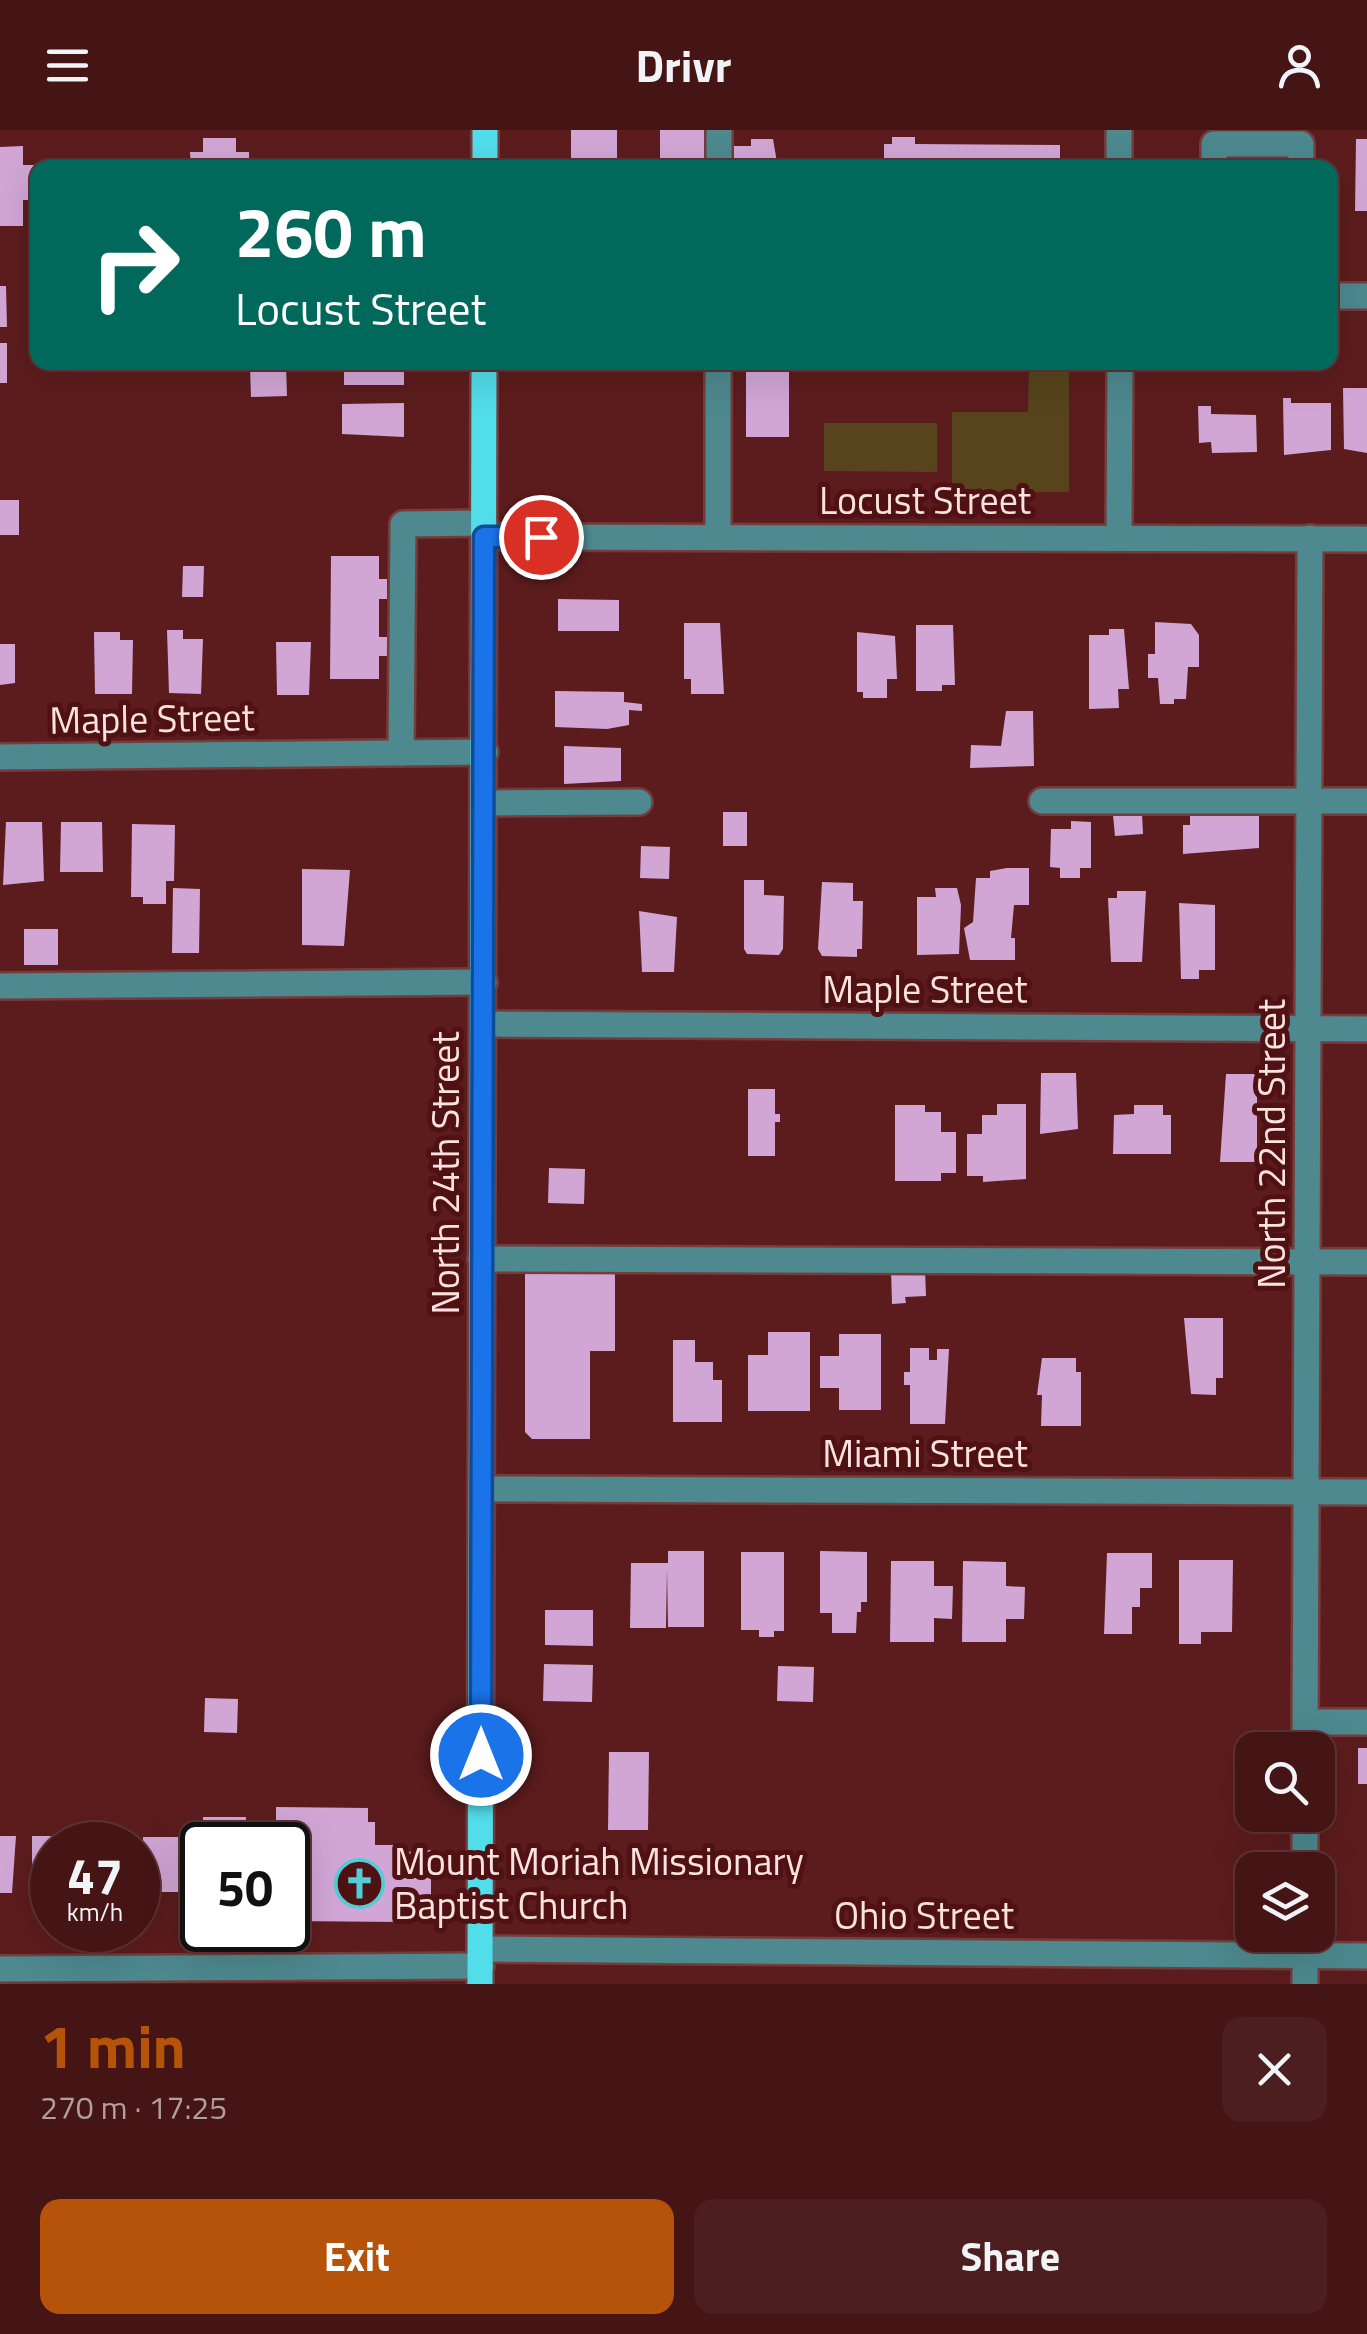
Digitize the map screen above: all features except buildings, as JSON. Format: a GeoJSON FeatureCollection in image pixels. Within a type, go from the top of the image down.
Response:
{"type":"FeatureCollection","features":[{"type":"Feature","properties":{"kind":"main road"},"geometry":{"type":"LineString","coordinates":[[485,130],[485,160]]}},
{"type":"Feature","properties":{"kind":"main road","name":"North 24th Street"},"geometry":{"type":"LineString","coordinates":[[480,1966],[484,370]]}},
{"type":"Feature","properties":{"kind":"street"},"geometry":{"type":"LineString","coordinates":[[719,160],[720,130]]}},
{"type":"Feature","properties":{"kind":"street"},"geometry":{"type":"LineString","coordinates":[[1119,130],[1119,160]]}},
{"type":"Feature","properties":{"kind":"street"},"geometry":{"type":"LineString","coordinates":[[1214,160],[1214,144],[1301,144],[1301,160]]}},
{"type":"Feature","properties":{"kind":"street"},"geometry":{"type":"LineString","coordinates":[[1338,296],[1367,296]]}},
{"type":"Feature","properties":{"kind":"street"},"geometry":{"type":"LineString","coordinates":[[718,370],[718,537]]}},
{"type":"Feature","properties":{"kind":"street"},"geometry":{"type":"LineString","coordinates":[[1119,538],[1120,370]]}},
{"type":"Feature","properties":{"kind":"street","name":"Locust Street"},"geometry":{"type":"LineString","coordinates":[[401,753],[403,524],[718,537],[1367,539]]}},
{"type":"Feature","properties":{"kind":"street","name":"North 22nd Street"},"geometry":{"type":"LineString","coordinates":[[1306,1732],[1310,538]]}},
{"type":"Feature","properties":{"kind":"street","name":"Maple Street"},"geometry":{"type":"LineString","coordinates":[[0,757],[484,752]]}},
{"type":"Feature","properties":{"kind":"street"},"geometry":{"type":"LineString","coordinates":[[1042,801],[1367,801]]}},
{"type":"Feature","properties":{"kind":"street"},"geometry":{"type":"LineString","coordinates":[[484,803],[639,802]]}},
{"type":"Feature","properties":{"kind":"street"},"geometry":{"type":"LineString","coordinates":[[0,986],[484,982]]}},
{"type":"Feature","properties":{"kind":"street","name":"Maple Street"},"geometry":{"type":"LineString","coordinates":[[483,1024],[1367,1029]]}},
{"type":"Feature","properties":{"kind":"street"},"geometry":{"type":"LineString","coordinates":[[481,1258],[1367,1262]]}},
{"type":"Feature","properties":{"kind":"street","name":"Miami Street"},"geometry":{"type":"LineString","coordinates":[[482,1489],[1367,1492]]}},
{"type":"Feature","properties":{"kind":"street"},"geometry":{"type":"LineString","coordinates":[[1306,1722],[1367,1722]]}},
{"type":"Feature","properties":{"kind":"street","name":"Ohio Street"},"geometry":{"type":"LineString","coordinates":[[0,1969],[268,1975],[1235,1947]]}},
{"type":"Feature","properties":{"kind":"street","name":"Ohio Street"},"geometry":{"type":"LineString","coordinates":[[1335,1950],[1367,1956]]}},
{"type":"Feature","properties":{"kind":"street"},"geometry":{"type":"LineString","coordinates":[[1305,1952],[1305,1984]]}},
{"type":"Feature","properties":{"kind":"shaded area"},"geometry":{"type":"Polygon","coordinates":[[[1029,370],[1069,370],[1069,492],[952,492],[952,412],[1028,412],[1029,370]]]}},
{"type":"Feature","properties":{"kind":"shaded area"},"geometry":{"type":"Polygon","coordinates":[[[824,423],[937,423],[937,472],[824,471],[824,423]]]}},
{"type":"Feature","properties":{"kind":"place","name":"Mount Moriah Missionary Baptist Church"},"geometry":{"type":"Point","coordinates":[359,1883]}},
{"type":"Feature","properties":{"kind":"route"},"geometry":{"type":"LineString","coordinates":[[481,1755],[484,537],[541,537]]}}]}
